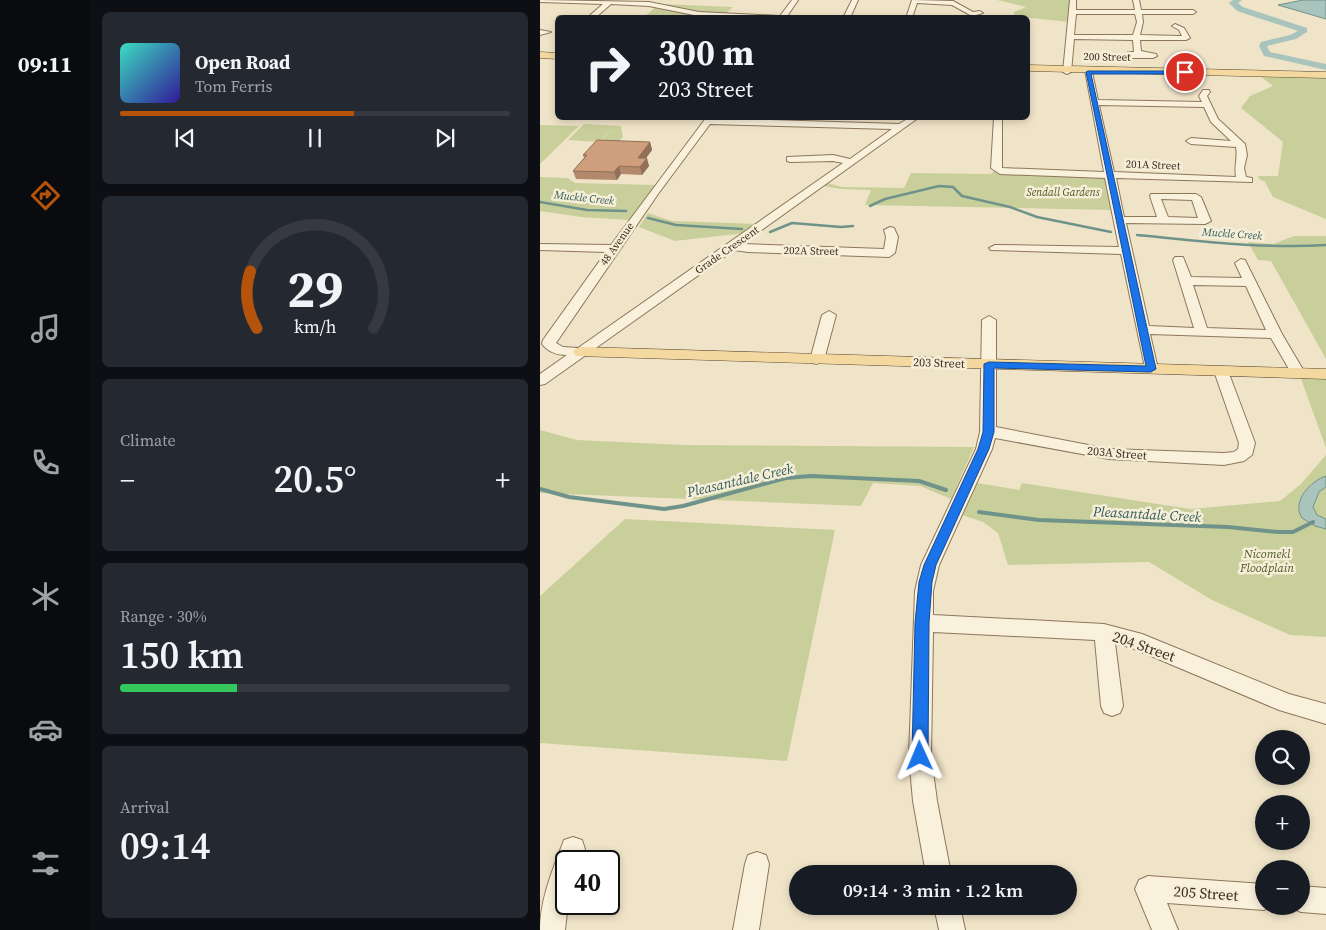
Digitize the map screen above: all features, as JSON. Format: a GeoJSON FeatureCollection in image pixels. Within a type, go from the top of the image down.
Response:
{"type":"FeatureCollection","features":[{"type":"Feature","properties":{"kind":"main road"},"geometry":{"type":"LineString","coordinates":[[540,56],[555,56]]}},
{"type":"Feature","properties":{"kind":"main road","name":"200 Street"},"geometry":{"type":"LineString","coordinates":[[1030,69],[1326,75]]}},
{"type":"Feature","properties":{"kind":"main road","name":"200 Street"},"geometry":{"type":"LineString","coordinates":[[1067,70],[1088,72],[1185,72]]}},
{"type":"Feature","properties":{"kind":"main road"},"geometry":{"type":"LineString","coordinates":[[1088,72],[1131,70]]}},
{"type":"Feature","properties":{"kind":"main road","name":"203 Street"},"geometry":{"type":"LineString","coordinates":[[582,352],[1326,374]]}},
{"type":"Feature","properties":{"kind":"street"},"geometry":{"type":"LineString","coordinates":[[540,0],[658,4],[695,14],[707,15]]}},
{"type":"Feature","properties":{"kind":"street"},"geometry":{"type":"LineString","coordinates":[[658,4],[665,0]]}},
{"type":"Feature","properties":{"kind":"street"},"geometry":{"type":"LineString","coordinates":[[784,15],[795,0]]}},
{"type":"Feature","properties":{"kind":"street"},"geometry":{"type":"LineString","coordinates":[[847,15],[855,0]]}},
{"type":"Feature","properties":{"kind":"street"},"geometry":{"type":"LineString","coordinates":[[1067,70],[1073,0]]}},
{"type":"Feature","properties":{"kind":"street"},"geometry":{"type":"LineString","coordinates":[[1136,0],[1140,22],[1136,38],[1138,53]]}},
{"type":"Feature","properties":{"kind":"street"},"geometry":{"type":"LineString","coordinates":[[910,15],[914,1],[953,3],[972,14],[980,13]]}},
{"type":"Feature","properties":{"kind":"street"},"geometry":{"type":"LineString","coordinates":[[594,15],[610,2]]}},
{"type":"Feature","properties":{"kind":"street"},"geometry":{"type":"LineString","coordinates":[[1073,12],[1193,12]]}},
{"type":"Feature","properties":{"kind":"street"},"geometry":{"type":"LineString","coordinates":[[1071,37],[1186,39],[1182,29],[1175,26]]}},
{"type":"Feature","properties":{"kind":"street"},"geometry":{"type":"LineString","coordinates":[[1088,72],[1151,369]]}},
{"type":"Feature","properties":{"kind":"street"},"geometry":{"type":"LineString","coordinates":[[1206,92],[1203,95],[1214,120],[1240,144]]}},
{"type":"Feature","properties":{"kind":"street"},"geometry":{"type":"LineString","coordinates":[[1094,102],[1207,104]]}},
{"type":"Feature","properties":{"kind":"street","name":"48 Avenue"},"geometry":{"type":"LineString","coordinates":[[582,352],[560,351],[548,344],[552,335],[708,120]]}},
{"type":"Feature","properties":{"kind":"street"},"geometry":{"type":"LineString","coordinates":[[738,120],[901,127]]}},
{"type":"Feature","properties":{"kind":"street","name":"Grade Crescent"},"geometry":{"type":"LineString","coordinates":[[540,381],[911,120]]}},
{"type":"Feature","properties":{"kind":"street","name":"201A Street"},"geometry":{"type":"LineString","coordinates":[[998,120],[997,170],[1245,180],[1238,168],[1242,155],[1240,144]]}},
{"type":"Feature","properties":{"kind":"street"},"geometry":{"type":"LineString","coordinates":[[883,125],[889,128],[891,134]]}},
{"type":"Feature","properties":{"kind":"street"},"geometry":{"type":"LineString","coordinates":[[1191,141],[1240,144]]}},
{"type":"Feature","properties":{"kind":"street"},"geometry":{"type":"LineString","coordinates":[[790,159],[833,158],[852,162]]}},
{"type":"Feature","properties":{"kind":"street"},"geometry":{"type":"LineString","coordinates":[[1119,220],[1164,221]]}},
{"type":"Feature","properties":{"kind":"street","name":"202A Street"},"geometry":{"type":"LineString","coordinates":[[733,246],[748,250],[889,253],[892,237],[890,230]]}},
{"type":"Feature","properties":{"kind":"street"},"geometry":{"type":"LineString","coordinates":[[540,247],[614,249]]}},
{"type":"Feature","properties":{"kind":"street"},"geometry":{"type":"LineString","coordinates":[[995,248],[1126,251]]}},
{"type":"Feature","properties":{"kind":"street"},"geometry":{"type":"LineString","coordinates":[[1179,260],[1202,332]]}},
{"type":"Feature","properties":{"kind":"street"},"geometry":{"type":"LineString","coordinates":[[1241,262],[1275,334],[1298,373]]}},
{"type":"Feature","properties":{"kind":"street"},"geometry":{"type":"LineString","coordinates":[[1186,281],[1249,282]]}},
{"type":"Feature","properties":{"kind":"street"},"geometry":{"type":"LineString","coordinates":[[817,360],[829,315]]}},
{"type":"Feature","properties":{"kind":"street"},"geometry":{"type":"LineString","coordinates":[[937,865],[926,809],[920,756],[924,591],[930,565],[984,449],[988,432],[990,320]]}},
{"type":"Feature","properties":{"kind":"street"},"geometry":{"type":"LineString","coordinates":[[1143,330],[1275,334]]}},
{"type":"Feature","properties":{"kind":"street","name":"203A Street"},"geometry":{"type":"LineString","coordinates":[[988,432],[1002,433],[1109,454],[1224,459],[1238,457],[1246,451],[1247,443],[1222,371]]}},
{"type":"Feature","properties":{"kind":"street","name":"204 Street"},"geometry":{"type":"LineString","coordinates":[[922,623],[1104,632],[1135,640],[1288,703],[1326,714]]}},
{"type":"Feature","properties":{"kind":"street"},"geometry":{"type":"LineString","coordinates":[[1104,632],[1112,706]]}},
{"type":"Feature","properties":{"kind":"street"},"geometry":{"type":"LineString","coordinates":[[746,930],[757,864]]}},
{"type":"Feature","properties":{"kind":"street","name":"205 Street"},"geometry":{"type":"LineString","coordinates":[[1165,930],[1148,889],[1255,896]]}},
{"type":"Feature","properties":{"kind":"street"},"geometry":{"type":"LineString","coordinates":[[1310,900],[1326,901]]}},
{"type":"Feature","properties":{"kind":"street"},"geometry":{"type":"LineString","coordinates":[[552,930],[555,908]]}},
{"type":"Feature","properties":{"kind":"street"},"geometry":{"type":"LineString","coordinates":[[949,915],[952,930]]}},
{"type":"Feature","properties":{"kind":"green space"},"geometry":{"type":"Polygon","coordinates":[[[997,0],[1070,0],[1069,22],[1030,18],[1030,15],[1014,15],[1014,12],[1026,7],[997,0]]]}},
{"type":"Feature","properties":{"kind":"green space"},"geometry":{"type":"Polygon","coordinates":[[[664,4],[733,7],[724,15],[687,11],[664,4]]]}},
{"type":"Feature","properties":{"kind":"green space"},"geometry":{"type":"Polygon","coordinates":[[[658,5],[708,15],[646,15],[658,5]]]}},
{"type":"Feature","properties":{"kind":"green space"},"geometry":{"type":"Polygon","coordinates":[[[1260,76],[1326,77],[1326,219],[1273,197],[1265,182],[1259,179],[1258,176],[1278,176],[1283,142],[1241,108],[1250,96],[1273,86],[1260,76]]]}},
{"type":"Feature","properties":{"kind":"green space"},"geometry":{"type":"Polygon","coordinates":[[[584,124],[621,126],[623,137],[617,143],[600,142],[611,129],[599,142],[568,140],[584,124]]]}},
{"type":"Feature","properties":{"kind":"green space"},"geometry":{"type":"Polygon","coordinates":[[[540,125],[579,126],[540,164],[540,125]]]}},
{"type":"Feature","properties":{"kind":"green space","name":"Sendall Gardens"},"geometry":{"type":"Polygon","coordinates":[[[994,171],[998,173],[1103,176],[1111,210],[865,205],[871,190],[823,186],[827,183],[842,187],[904,188],[911,173],[991,174],[994,171]]]}},
{"type":"Feature","properties":{"kind":"green space"},"geometry":{"type":"Polygon","coordinates":[[[540,177],[568,178],[575,183],[655,185],[629,220],[581,217],[540,211],[540,177]]]}},
{"type":"Feature","properties":{"kind":"green space"},"geometry":{"type":"Polygon","coordinates":[[[648,213],[672,221],[760,224],[746,233],[675,241],[639,227],[648,213]]]}},
{"type":"Feature","properties":{"kind":"green space"},"geometry":{"type":"Polygon","coordinates":[[[1294,236],[1326,236],[1326,359],[1271,261],[1258,260],[1248,242],[1273,244],[1294,236]]]}},
{"type":"Feature","properties":{"kind":"green space"},"geometry":{"type":"Polygon","coordinates":[[[1300,376],[1326,377],[1326,448],[1300,376]]]}},
{"type":"Feature","properties":{"kind":"green space"},"geometry":{"type":"Polygon","coordinates":[[[540,430],[577,440],[683,445],[974,447],[951,499],[920,486],[873,483],[861,506],[540,493],[540,430]]]}},
{"type":"Feature","properties":{"kind":"green space","name":"Nicomekl Floodplain"},"geometry":{"type":"Polygon","coordinates":[[[1326,455],[1326,637],[1290,635],[1212,600],[1149,562],[1008,565],[998,533],[983,522],[962,515],[977,483],[1019,490],[1022,483],[1190,509],[1280,501],[1300,485],[1326,455]]]}},
{"type":"Feature","properties":{"kind":"green space"},"geometry":{"type":"Polygon","coordinates":[[[625,519],[835,530],[787,761],[540,743],[540,596],[625,519]]]}},
{"type":"Feature","properties":{"kind":"water"},"geometry":{"type":"Polygon","coordinates":[[[1303,0],[1326,0],[1326,19],[1278,5],[1303,0]]]}},
{"type":"Feature","properties":{"kind":"water"},"geometry":{"type":"Polygon","coordinates":[[[1326,476],[1326,487],[1319,492],[1313,507],[1317,515],[1326,519],[1326,529],[1315,526],[1302,518],[1299,512],[1299,505],[1309,487],[1326,476]]]}},
{"type":"Feature","properties":{"kind":"building"},"geometry":{"type":"Polygon","coordinates":[[[597,140],[650,142],[638,158],[647,158],[640,167],[619,166],[614,172],[573,171],[587,155],[583,155],[597,140]]]}},
{"type":"Feature","properties":{"kind":"waterway"},"geometry":{"type":"LineString","coordinates":[[1238,0],[1233,3],[1240,9],[1304,30],[1293,37],[1264,44],[1263,46],[1267,54],[1326,67]]}},
{"type":"Feature","properties":{"kind":"waterway","name":"Muckle Creek"},"geometry":{"type":"LineString","coordinates":[[870,206],[885,199],[939,186],[953,187],[962,196],[1010,207],[1037,217],[1111,232]]}},
{"type":"Feature","properties":{"kind":"waterway","name":"Muckle Creek"},"geometry":{"type":"LineString","coordinates":[[540,202],[587,210],[626,211]]}},
{"type":"Feature","properties":{"kind":"waterway","name":"Muckle Creek"},"geometry":{"type":"LineString","coordinates":[[648,218],[676,225],[742,229]]}},
{"type":"Feature","properties":{"kind":"waterway","name":"Muckle Creek"},"geometry":{"type":"LineString","coordinates":[[770,232],[792,223],[841,227],[853,226]]}},
{"type":"Feature","properties":{"kind":"waterway","name":"Muckle Creek"},"geometry":{"type":"LineString","coordinates":[[1137,235],[1255,245],[1326,245]]}},
{"type":"Feature","properties":{"kind":"waterway","name":"Pleasantdale Creek"},"geometry":{"type":"LineString","coordinates":[[540,489],[569,497],[664,509],[683,506],[786,478],[811,476],[919,481],[946,490]]}},
{"type":"Feature","properties":{"kind":"waterway","name":"Pleasantdale Creek"},"geometry":{"type":"LineString","coordinates":[[979,512],[1039,520],[1228,527],[1278,532],[1293,532],[1313,522]]}},
{"type":"Feature","properties":{"kind":"route"},"geometry":{"type":"LineString","coordinates":[[920,756],[922,623],[925,582],[930,565],[984,449],[988,432],[989,364],[1151,369],[1088,72],[1185,72]]}}]}
